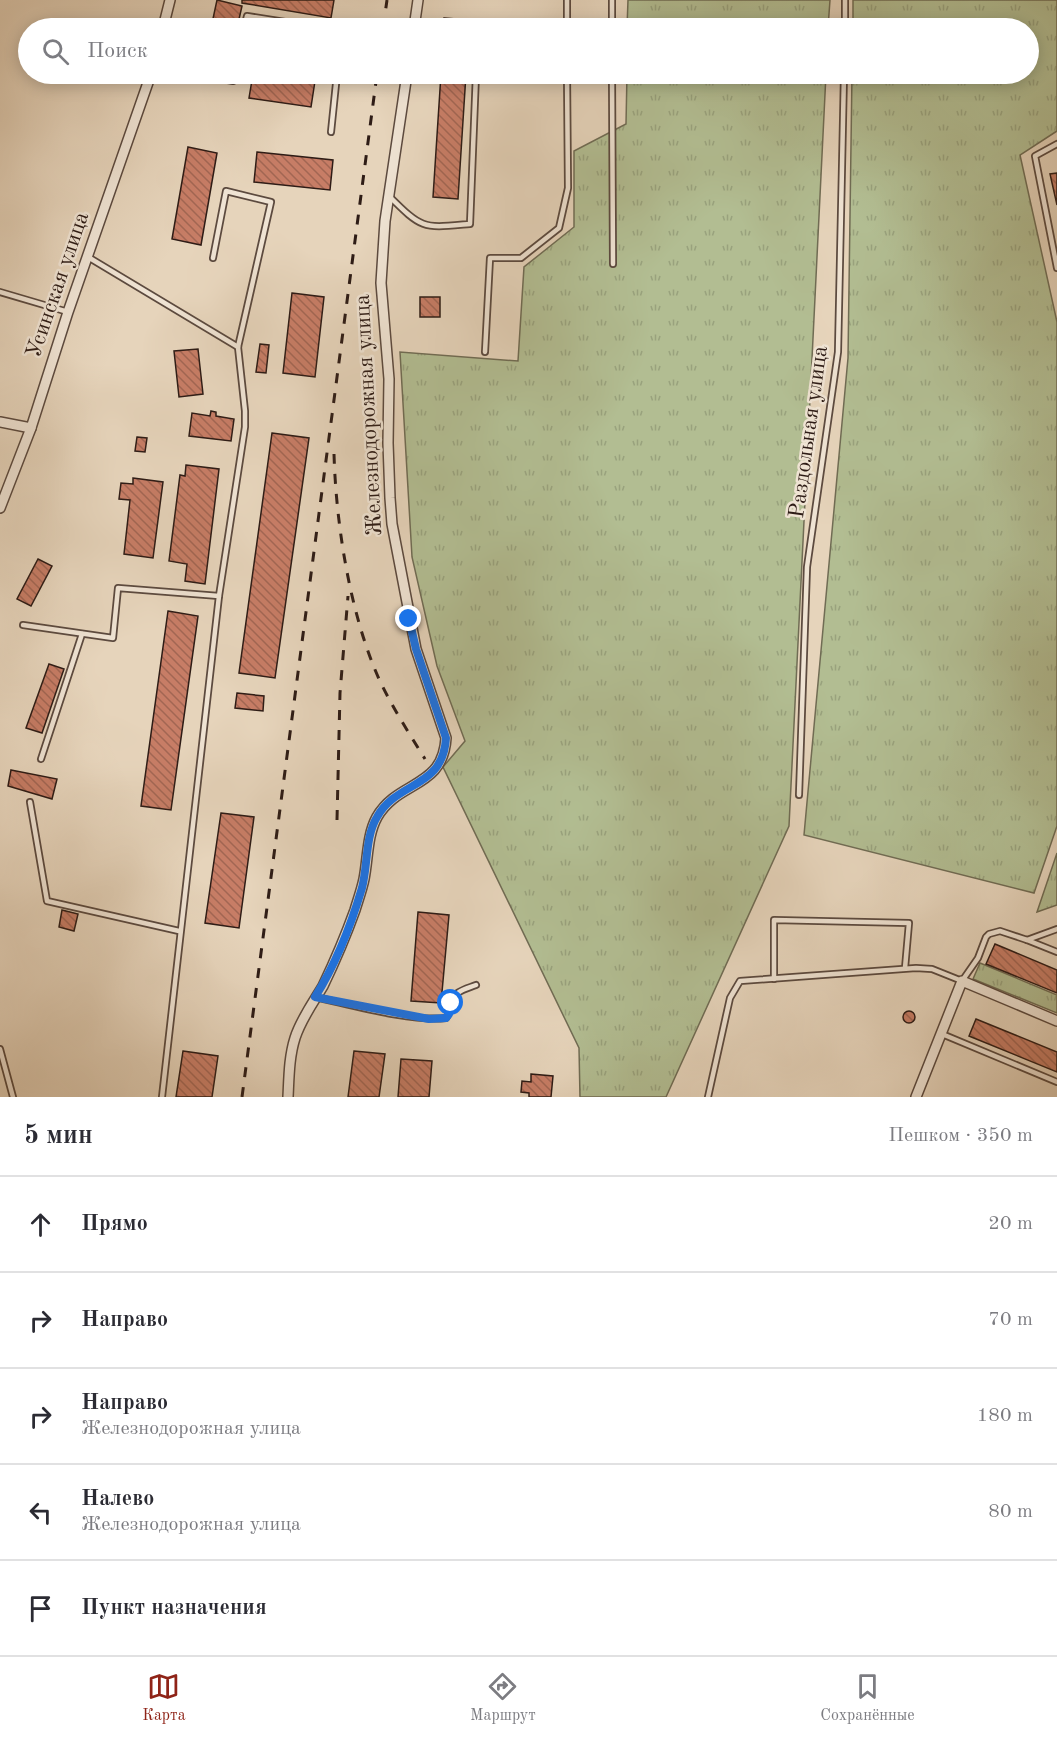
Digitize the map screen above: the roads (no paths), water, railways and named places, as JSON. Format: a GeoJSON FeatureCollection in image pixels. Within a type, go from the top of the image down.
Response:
{"type":"FeatureCollection","features":[{"type":"Feature","properties":{"kind":"street"},"geometry":{"type":"LineString","coordinates":[[166,18],[170,0]]}},
{"type":"Feature","properties":{"kind":"street"},"geometry":{"type":"LineString","coordinates":[[415,18],[418,0]]}},
{"type":"Feature","properties":{"kind":"street","name":"Усинская улица"},"geometry":{"type":"LineString","coordinates":[[0,508],[32,428],[68,312],[148,84]]}},
{"type":"Feature","properties":{"kind":"street","name":"Железнодорожная улица"},"geometry":{"type":"LineString","coordinates":[[288,1097],[291,1056],[295,1039],[300,1024],[336,956],[354,911],[364,878],[371,833],[376,819],[392,799],[432,773],[441,764],[445,751],[446,738],[416,649],[392,524],[388,443],[389,379],[381,283],[385,221],[406,84]]}},
{"type":"Feature","properties":{"kind":"street"},"geometry":{"type":"LineString","coordinates":[[0,422],[32,428]]}},
{"type":"Feature","properties":{"kind":"street"},"geometry":{"type":"LineString","coordinates":[[916,1097],[962,981],[1057,1020]]}},
{"type":"Feature","properties":{"kind":"lane"},"geometry":{"type":"LineString","coordinates":[[567,0],[567,18]]}},
{"type":"Feature","properties":{"kind":"lane"},"geometry":{"type":"LineString","coordinates":[[612,0],[612,18]]}},
{"type":"Feature","properties":{"kind":"lane"},"geometry":{"type":"LineString","coordinates":[[845,0],[845,18]]}},
{"type":"Feature","properties":{"kind":"lane"},"geometry":{"type":"LineString","coordinates":[[332,132],[336,84]]}},
{"type":"Feature","properties":{"kind":"lane"},"geometry":{"type":"LineString","coordinates":[[389,196],[422,225],[439,227],[470,224],[476,84]]}},
{"type":"Feature","properties":{"kind":"lane"},"geometry":{"type":"LineString","coordinates":[[485,352],[490,258],[521,258],[559,228],[568,188],[567,84]]}},
{"type":"Feature","properties":{"kind":"lane"},"geometry":{"type":"LineString","coordinates":[[612,84],[613,264]]}},
{"type":"Feature","properties":{"kind":"lane","name":"Раздольная улица"},"geometry":{"type":"LineString","coordinates":[[799,795],[807,567],[838,352],[844,84]]}},
{"type":"Feature","properties":{"kind":"lane"},"geometry":{"type":"LineString","coordinates":[[1057,144],[1035,156],[1057,268]]}},
{"type":"Feature","properties":{"kind":"lane"},"geometry":{"type":"LineString","coordinates":[[162,1097],[179,931],[219,596],[245,427],[238,347],[271,202],[226,191],[213,258]]}},
{"type":"Feature","properties":{"kind":"lane"},"geometry":{"type":"LineString","coordinates":[[88,257],[238,347]]}},
{"type":"Feature","properties":{"kind":"lane"},"geometry":{"type":"LineString","coordinates":[[0,292],[68,312]]}},
{"type":"Feature","properties":{"kind":"lane"},"geometry":{"type":"LineString","coordinates":[[23,625],[113,638],[118,588],[219,596]]}},
{"type":"Feature","properties":{"kind":"lane"},"geometry":{"type":"LineString","coordinates":[[41,759],[82,634]]}},
{"type":"Feature","properties":{"kind":"lane"},"geometry":{"type":"LineString","coordinates":[[30,802],[47,901],[179,931]]}},
{"type":"Feature","properties":{"kind":"lane"},"geometry":{"type":"LineString","coordinates":[[774,979],[774,920],[909,923],[905,968]]}},
{"type":"Feature","properties":{"kind":"lane"},"geometry":{"type":"LineString","coordinates":[[1027,940],[1057,929]]}},
{"type":"Feature","properties":{"kind":"lane"},"geometry":{"type":"LineString","coordinates":[[708,1097],[730,998],[740,981],[905,968],[932,969],[962,981],[978,958],[986,937],[1000,931],[1057,952]]}},
{"type":"Feature","properties":{"kind":"lane"},"geometry":{"type":"LineString","coordinates":[[315,997],[417,1017],[439,1019],[446,1018],[449,1014],[452,998],[456,993],[477,985]]}},
{"type":"Feature","properties":{"kind":"lane"},"geometry":{"type":"LineString","coordinates":[[942,1034],[1057,1082]]}},
{"type":"Feature","properties":{"kind":"lane"},"geometry":{"type":"LineString","coordinates":[[0,1049],[13,1097]]}},
{"type":"Feature","properties":{"kind":"railway"},"geometry":{"type":"LineString","coordinates":[[384,18],[387,0]]}},
{"type":"Feature","properties":{"kind":"railway"},"geometry":{"type":"LineString","coordinates":[[242,1097],[376,84]]}},
{"type":"Feature","properties":{"kind":"railway"},"geometry":{"type":"LineString","coordinates":[[334,454],[341,539],[360,626],[379,679],[425,759]]}},
{"type":"Feature","properties":{"kind":"railway"},"geometry":{"type":"LineString","coordinates":[[337,820],[340,693],[348,596]]}}]}
